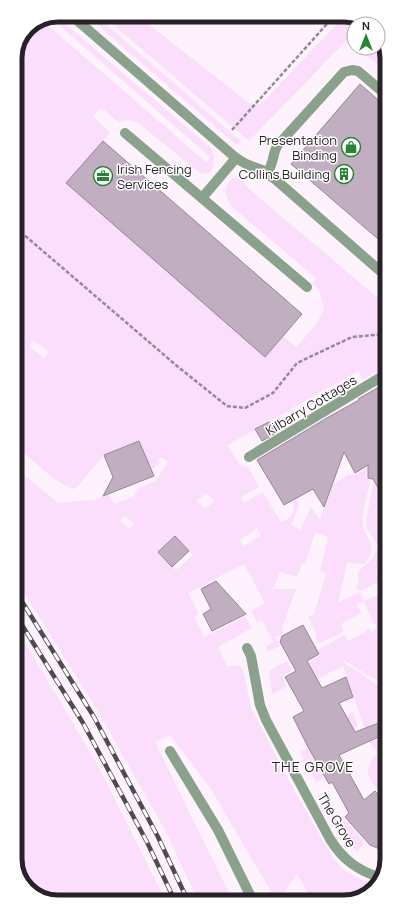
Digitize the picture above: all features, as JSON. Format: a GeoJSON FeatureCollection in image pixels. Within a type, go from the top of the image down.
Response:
{"type":"FeatureCollection","features":[{"type":"Feature","properties":{"kind":"street"},"geometry":{"type":"LineString","coordinates":[[79,22],[236,158],[246,164],[262,170],[276,180],[380,270]]}},
{"type":"Feature","properties":{"kind":"street"},"geometry":{"type":"LineString","coordinates":[[266,174],[271,168],[274,152],[277,146],[344,72],[352,70],[358,71],[380,90]]}},
{"type":"Feature","properties":{"kind":"street"},"geometry":{"type":"LineString","coordinates":[[125,134],[307,287]]}},
{"type":"Feature","properties":{"kind":"street"},"geometry":{"type":"LineString","coordinates":[[202,198],[236,158]]}},
{"type":"Feature","properties":{"kind":"street","name":"Kilbarry Cottages"},"geometry":{"type":"LineString","coordinates":[[249,457],[380,378]]}},
{"type":"Feature","properties":{"kind":"street","name":"The Grove"},"geometry":{"type":"LineString","coordinates":[[247,648],[251,656],[260,705],[266,720],[330,839],[347,861],[366,873],[375,876]]}},
{"type":"Feature","properties":{"kind":"street"},"geometry":{"type":"LineString","coordinates":[[170,751],[218,830],[250,895]]}},
{"type":"Feature","properties":{"kind":"path"},"geometry":{"type":"LineString","coordinates":[[232,130],[329,22]]}},
{"type":"Feature","properties":{"kind":"path"},"geometry":{"type":"LineString","coordinates":[[22,233],[177,366],[227,406],[244,408],[273,393],[297,363],[352,337],[380,335]]}},
{"type":"Feature","properties":{"kind":"shaded area"},"geometry":{"type":"Polygon","coordinates":[[[56,22],[63,22],[211,148],[214,157],[212,170],[205,174],[200,173],[137,122],[125,120],[119,123],[101,107],[93,116],[110,133],[66,183],[265,356],[283,336],[296,347],[316,325],[324,309],[319,289],[312,283],[316,278],[231,206],[226,195],[226,188],[233,178],[245,180],[243,183],[248,188],[380,300],[380,370],[363,380],[358,371],[228,445],[239,464],[249,468],[259,487],[241,497],[243,503],[263,492],[281,522],[291,517],[294,507],[293,500],[296,498],[299,506],[291,525],[300,530],[311,507],[320,520],[332,486],[347,475],[355,475],[367,468],[365,477],[371,478],[363,521],[371,546],[370,556],[365,564],[347,563],[338,603],[360,592],[364,601],[380,594],[380,683],[344,660],[343,662],[380,687],[380,784],[376,788],[368,774],[369,766],[378,752],[370,744],[343,666],[317,679],[308,663],[320,656],[317,650],[345,635],[348,641],[364,633],[368,628],[373,632],[377,626],[373,622],[364,602],[357,604],[361,613],[341,624],[343,632],[319,643],[315,637],[317,635],[308,617],[314,614],[326,574],[320,571],[328,537],[315,533],[305,564],[302,564],[297,577],[280,572],[273,589],[296,589],[282,628],[283,633],[275,637],[280,646],[267,652],[266,647],[273,642],[262,620],[257,622],[251,611],[265,603],[244,564],[188,593],[199,614],[194,617],[205,637],[245,616],[252,628],[218,647],[227,666],[237,666],[241,668],[244,673],[251,708],[295,792],[335,861],[345,871],[362,880],[372,882],[366,888],[349,895],[309,895],[297,874],[282,895],[273,895],[209,786],[170,735],[155,742],[230,895],[195,895],[166,832],[99,713],[22,590],[22,473],[58,503],[99,499],[107,492],[114,504],[134,497],[137,489],[152,482],[154,483],[168,462],[161,457],[158,461],[160,463],[151,470],[139,441],[104,455],[74,489],[52,477],[22,451],[22,55],[29,36],[34,31],[46,24],[206,162],[210,157],[56,22]],[[33,340],[29,346],[44,358],[49,351],[33,340]],[[206,493],[197,501],[205,509],[214,501],[206,493]],[[125,516],[120,521],[129,529],[134,524],[125,516]],[[257,528],[240,540],[244,546],[261,535],[257,528]],[[175,536],[158,552],[176,570],[193,555],[175,536]]]}},
{"type":"Feature","properties":{"kind":"shaded area"},"geometry":{"type":"Polygon","coordinates":[[[94,22],[103,22],[241,141],[237,145],[94,22]]]}},
{"type":"Feature","properties":{"kind":"shaded area"},"geometry":{"type":"Polygon","coordinates":[[[110,22],[146,22],[250,104],[261,104],[338,22],[346,22],[346,41],[249,141],[110,22]]]}},
{"type":"Feature","properties":{"kind":"shaded area"},"geometry":{"type":"Polygon","coordinates":[[[367,56],[380,56],[380,67],[367,56]]]}},
{"type":"Feature","properties":{"kind":"shaded area"},"geometry":{"type":"Polygon","coordinates":[[[373,482],[379,483],[380,548],[367,529],[366,521],[373,482]]]}},
{"type":"Feature","properties":{"kind":"shaded area"},"geometry":{"type":"Polygon","coordinates":[[[376,549],[379,555],[376,573],[380,581],[362,591],[356,589],[359,571],[373,558],[376,549]]]}},
{"type":"Feature","properties":{"kind":"shaded area"},"geometry":{"type":"Polygon","coordinates":[[[22,637],[97,764],[163,895],[55,895],[36,888],[29,881],[22,864],[22,637]]]}},
{"type":"Feature","properties":{"kind":"shaded area"},"geometry":{"type":"Polygon","coordinates":[[[287,661],[292,671],[282,676],[287,686],[272,695],[269,671],[287,661]]]}},
{"type":"Feature","properties":{"kind":"shaded area"},"geometry":{"type":"Polygon","coordinates":[[[353,712],[358,725],[350,738],[333,723],[353,712]]]}},
{"type":"Feature","properties":{"kind":"shaded area"},"geometry":{"type":"Polygon","coordinates":[[[308,748],[324,778],[316,782],[300,752],[308,748]]]}},
{"type":"Feature","properties":{"kind":"shaded area"},"geometry":{"type":"Polygon","coordinates":[[[344,819],[365,842],[357,852],[337,823],[344,819]]]}},
{"type":"Feature","properties":{"kind":"building","name":"Collins Building"},"geometry":{"type":"Polygon","coordinates":[[[360,84],[380,102],[380,241],[291,164],[360,84]]]}},
{"type":"Feature","properties":{"kind":"building"},"geometry":{"type":"Polygon","coordinates":[[[103,141],[302,314],[265,357],[66,183],[103,141]]]}},
{"type":"Feature","properties":{"kind":"building"},"geometry":{"type":"Polygon","coordinates":[[[380,386],[380,491],[373,479],[368,478],[368,465],[355,473],[344,452],[324,507],[313,489],[284,505],[257,460],[359,400],[358,399],[380,386]]]}},
{"type":"Feature","properties":{"kind":"building"},"geometry":{"type":"Polygon","coordinates":[[[269,422],[276,433],[262,441],[255,429],[269,422]]]}},
{"type":"Feature","properties":{"kind":"building"},"geometry":{"type":"Polygon","coordinates":[[[139,441],[154,476],[103,496],[113,477],[104,455],[139,441]]]}},
{"type":"Feature","properties":{"kind":"building"},"geometry":{"type":"Polygon","coordinates":[[[175,536],[189,551],[172,567],[158,552],[175,536]]]}},
{"type":"Feature","properties":{"kind":"building"},"geometry":{"type":"Polygon","coordinates":[[[216,581],[246,614],[212,631],[203,614],[211,609],[201,589],[216,581]]]}},
{"type":"Feature","properties":{"kind":"building"},"geometry":{"type":"Polygon","coordinates":[[[303,625],[319,654],[307,661],[322,688],[346,677],[353,697],[339,703],[355,732],[380,723],[380,736],[339,755],[364,800],[375,791],[380,796],[380,849],[370,845],[345,817],[349,813],[332,782],[329,784],[293,717],[304,711],[285,677],[296,671],[280,642],[282,636],[303,625]]]}},
{"type":"Feature","properties":{"kind":"railway"},"geometry":{"type":"LineString","coordinates":[[22,602],[94,717],[158,837],[185,895]]}},
{"type":"Feature","properties":{"kind":"railway"},"geometry":{"type":"LineString","coordinates":[[22,625],[83,723],[147,842],[172,895]]}},
{"type":"Feature","properties":{"kind":"place","name":"Presentation Binding"},"geometry":{"type":"Point","coordinates":[351,147]}},
{"type":"Feature","properties":{"kind":"place","name":"Collins Building"},"geometry":{"type":"Point","coordinates":[344,174]}},
{"type":"Feature","properties":{"kind":"place","name":"Irish Fencing Services"},"geometry":{"type":"Point","coordinates":[103,176]}},
{"type":"Feature","properties":{"kind":"district","name":"THE GROVE"},"geometry":{"type":"Point","coordinates":[313,767]}}]}
